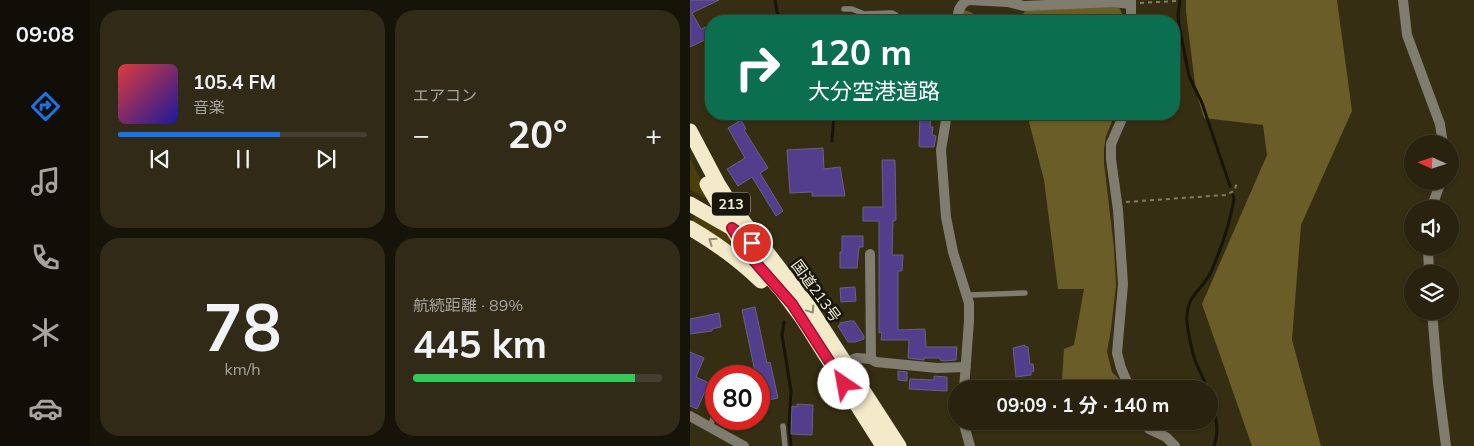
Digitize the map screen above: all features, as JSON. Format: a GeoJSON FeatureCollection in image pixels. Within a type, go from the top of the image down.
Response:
{"type":"FeatureCollection","features":[{"type":"Feature","properties":{"kind":"highway","name":"国道213号"},"geometry":{"type":"LineString","coordinates":[[690,131],[726,197],[809,308],[899,446]]}},
{"type":"Feature","properties":{"kind":"highway","name":"国道213号"},"geometry":{"type":"LineString","coordinates":[[690,152],[748,254],[792,304],[883,446]]}},
{"type":"Feature","properties":{"kind":"highway","name":"213"},"geometry":{"type":"LineString","coordinates":[[690,204],[732,228],[752,243],[781,272]]}},
{"type":"Feature","properties":{"kind":"highway","name":"213"},"geometry":{"type":"LineString","coordinates":[[690,228],[736,258],[759,279],[796,318],[827,358]]}},
{"type":"Feature","properties":{"kind":"street"},"geometry":{"type":"LineString","coordinates":[[958,15],[959,8],[968,0],[1008,2],[1034,6],[1130,2],[1131,15]]}},
{"type":"Feature","properties":{"kind":"street"},"geometry":{"type":"LineString","coordinates":[[1403,0],[1408,35],[1440,124],[1442,135]]}},
{"type":"Feature","properties":{"kind":"street"},"geometry":{"type":"LineString","coordinates":[[946,120],[941,150],[946,217],[952,252],[968,297],[969,321],[965,380]]}},
{"type":"Feature","properties":{"kind":"street"},"geometry":{"type":"LineString","coordinates":[[1122,120],[1112,144],[1111,159],[1123,284],[1117,353],[1126,380]]}},
{"type":"Feature","properties":{"kind":"street"},"geometry":{"type":"LineString","coordinates":[[870,254],[871,359]]}},
{"type":"Feature","properties":{"kind":"street"},"geometry":{"type":"LineString","coordinates":[[1433,320],[1446,446]]}},
{"type":"Feature","properties":{"kind":"street"},"geometry":{"type":"LineString","coordinates":[[845,363],[856,358],[871,359],[876,362],[938,368],[966,367]]}},
{"type":"Feature","properties":{"kind":"street"},"geometry":{"type":"LineString","coordinates":[[690,416],[705,424]]}},
{"type":"Feature","properties":{"kind":"street"},"geometry":{"type":"LineString","coordinates":[[715,430],[744,446]]}},
{"type":"Feature","properties":{"kind":"street"},"geometry":{"type":"LineString","coordinates":[[966,430],[970,446]]}},
{"type":"Feature","properties":{"kind":"street"},"geometry":{"type":"LineString","coordinates":[[1152,430],[1166,437],[1174,446]]}},
{"type":"Feature","properties":{"kind":"lane"},"geometry":{"type":"LineString","coordinates":[[844,9],[852,9],[864,14],[892,13],[896,15]]}},
{"type":"Feature","properties":{"kind":"lane"},"geometry":{"type":"LineString","coordinates":[[968,297],[970,295],[1025,293]]}},
{"type":"Feature","properties":{"kind":"lane"},"geometry":{"type":"LineString","coordinates":[[782,426],[785,446]]}},
{"type":"Feature","properties":{"kind":"path"},"geometry":{"type":"LineString","coordinates":[[1130,2],[1176,1]]}},
{"type":"Feature","properties":{"kind":"path"},"geometry":{"type":"LineString","coordinates":[[1116,202],[1225,194],[1234,191],[1237,183]]}},
{"type":"Feature","properties":{"kind":"shaded area"},"geometry":{"type":"Polygon","coordinates":[[[1186,0],[1337,0],[1352,111],[1301,225],[1292,340],[1321,446],[1252,446],[1202,304],[1267,155],[1263,125],[1204,118],[1196,92],[1186,0]]]}},
{"type":"Feature","properties":{"kind":"shaded area"},"geometry":{"type":"Polygon","coordinates":[[[1118,5],[1123,15],[1021,15],[1029,8],[1118,5]]]}},
{"type":"Feature","properties":{"kind":"shaded area"},"geometry":{"type":"Polygon","coordinates":[[[961,9],[976,15],[960,15],[961,9]]]}},
{"type":"Feature","properties":{"kind":"shaded area"},"geometry":{"type":"Polygon","coordinates":[[[1029,120],[1113,120],[1106,136],[1104,149],[1116,285],[1107,352],[1112,372],[1119,380],[1062,380],[1064,349],[1074,345],[1084,289],[1058,289],[1044,180],[1029,120]]]}},
{"type":"Feature","properties":{"kind":"shaded area"},"geometry":{"type":"Polygon","coordinates":[[[690,159],[710,197],[708,199],[690,190],[690,159]]]}},
{"type":"Feature","properties":{"kind":"shaded area"},"geometry":{"type":"Polygon","coordinates":[[[696,214],[731,235],[737,251],[692,221],[696,214]]]}},
{"type":"Feature","properties":{"kind":"building"},"geometry":{"type":"Polygon","coordinates":[[[690,0],[719,0],[692,13],[701,29],[705,27],[705,40],[690,47],[690,0]]]}},
{"type":"Feature","properties":{"kind":"building"},"geometry":{"type":"Polygon","coordinates":[[[741,120],[746,129],[744,130],[768,168],[760,173],[783,211],[776,216],[752,177],[738,186],[727,169],[745,158],[728,128],[741,120]]]}},
{"type":"Feature","properties":{"kind":"building"},"geometry":{"type":"Polygon","coordinates":[[[920,120],[931,120],[930,127],[933,127],[932,135],[936,136],[934,147],[919,146],[920,120]]]}},
{"type":"Feature","properties":{"kind":"building"},"geometry":{"type":"Polygon","coordinates":[[[823,148],[824,169],[840,167],[845,196],[812,196],[812,192],[790,193],[787,150],[823,148]]]}},
{"type":"Feature","properties":{"kind":"building"},"geometry":{"type":"Polygon","coordinates":[[[882,160],[895,160],[896,220],[893,221],[892,255],[903,255],[902,271],[898,271],[898,330],[925,329],[926,347],[957,347],[956,360],[908,358],[909,340],[881,340],[882,332],[879,333],[879,221],[863,221],[863,207],[883,207],[882,160]]]}},
{"type":"Feature","properties":{"kind":"building"},"geometry":{"type":"Polygon","coordinates":[[[842,236],[863,236],[863,247],[859,247],[857,268],[840,268],[842,236]]]}},
{"type":"Feature","properties":{"kind":"building"},"geometry":{"type":"Polygon","coordinates":[[[855,287],[856,301],[841,302],[840,288],[855,287]]]}},
{"type":"Feature","properties":{"kind":"building"},"geometry":{"type":"Polygon","coordinates":[[[755,307],[767,363],[770,362],[778,398],[770,400],[770,365],[754,365],[742,310],[755,307]]]}},
{"type":"Feature","properties":{"kind":"building"},"geometry":{"type":"Polygon","coordinates":[[[719,313],[721,327],[712,329],[712,331],[690,334],[690,319],[719,313]]]}},
{"type":"Feature","properties":{"kind":"building"},"geometry":{"type":"Polygon","coordinates":[[[854,321],[864,339],[848,342],[838,326],[840,323],[854,321]]]}},
{"type":"Feature","properties":{"kind":"building"},"geometry":{"type":"Polygon","coordinates":[[[1025,345],[1028,347],[1030,364],[1033,364],[1034,371],[1031,372],[1031,375],[1016,377],[1013,348],[1025,345]]]}},
{"type":"Feature","properties":{"kind":"building"},"geometry":{"type":"Polygon","coordinates":[[[690,352],[704,358],[696,377],[705,381],[705,392],[697,409],[690,406],[690,352]]]}},
{"type":"Feature","properties":{"kind":"building"},"geometry":{"type":"Polygon","coordinates":[[[898,371],[907,372],[907,381],[898,380],[898,371]]]}},
{"type":"Feature","properties":{"kind":"building"},"geometry":{"type":"Polygon","coordinates":[[[934,376],[947,377],[947,391],[909,389],[910,379],[934,380],[934,376]]]}},
{"type":"Feature","properties":{"kind":"building"},"geometry":{"type":"Polygon","coordinates":[[[797,404],[813,405],[812,435],[791,434],[792,406],[797,407],[797,404]]]}},
{"type":"Feature","properties":{"kind":"waterway"},"geometry":{"type":"LineString","coordinates":[[775,0],[779,15]]}},
{"type":"Feature","properties":{"kind":"waterway"},"geometry":{"type":"LineString","coordinates":[[1178,15],[1180,0]]}},
{"type":"Feature","properties":{"kind":"waterway"},"geometry":{"type":"LineString","coordinates":[[1180,30],[1189,76],[1202,103],[1230,186]]}},
{"type":"Feature","properties":{"kind":"waterway"},"geometry":{"type":"LineString","coordinates":[[832,141],[834,120]]}},
{"type":"Feature","properties":{"kind":"waterway"},"geometry":{"type":"LineString","coordinates":[[1204,380],[1194,357],[1187,323],[1188,306],[1194,294],[1211,272],[1225,236],[1234,199],[1233,195]]}},
{"type":"Feature","properties":{"kind":"waterway"},"geometry":{"type":"LineString","coordinates":[[784,322],[782,335],[791,391],[789,424],[791,446]]}},
{"type":"Feature","properties":{"kind":"waterway"},"geometry":{"type":"LineString","coordinates":[[1214,446],[1217,430]]}},
{"type":"Feature","properties":{"kind":"route"},"geometry":{"type":"LineString","coordinates":[[752,243],[732,228],[748,254],[792,304],[844,384]]}}]}
